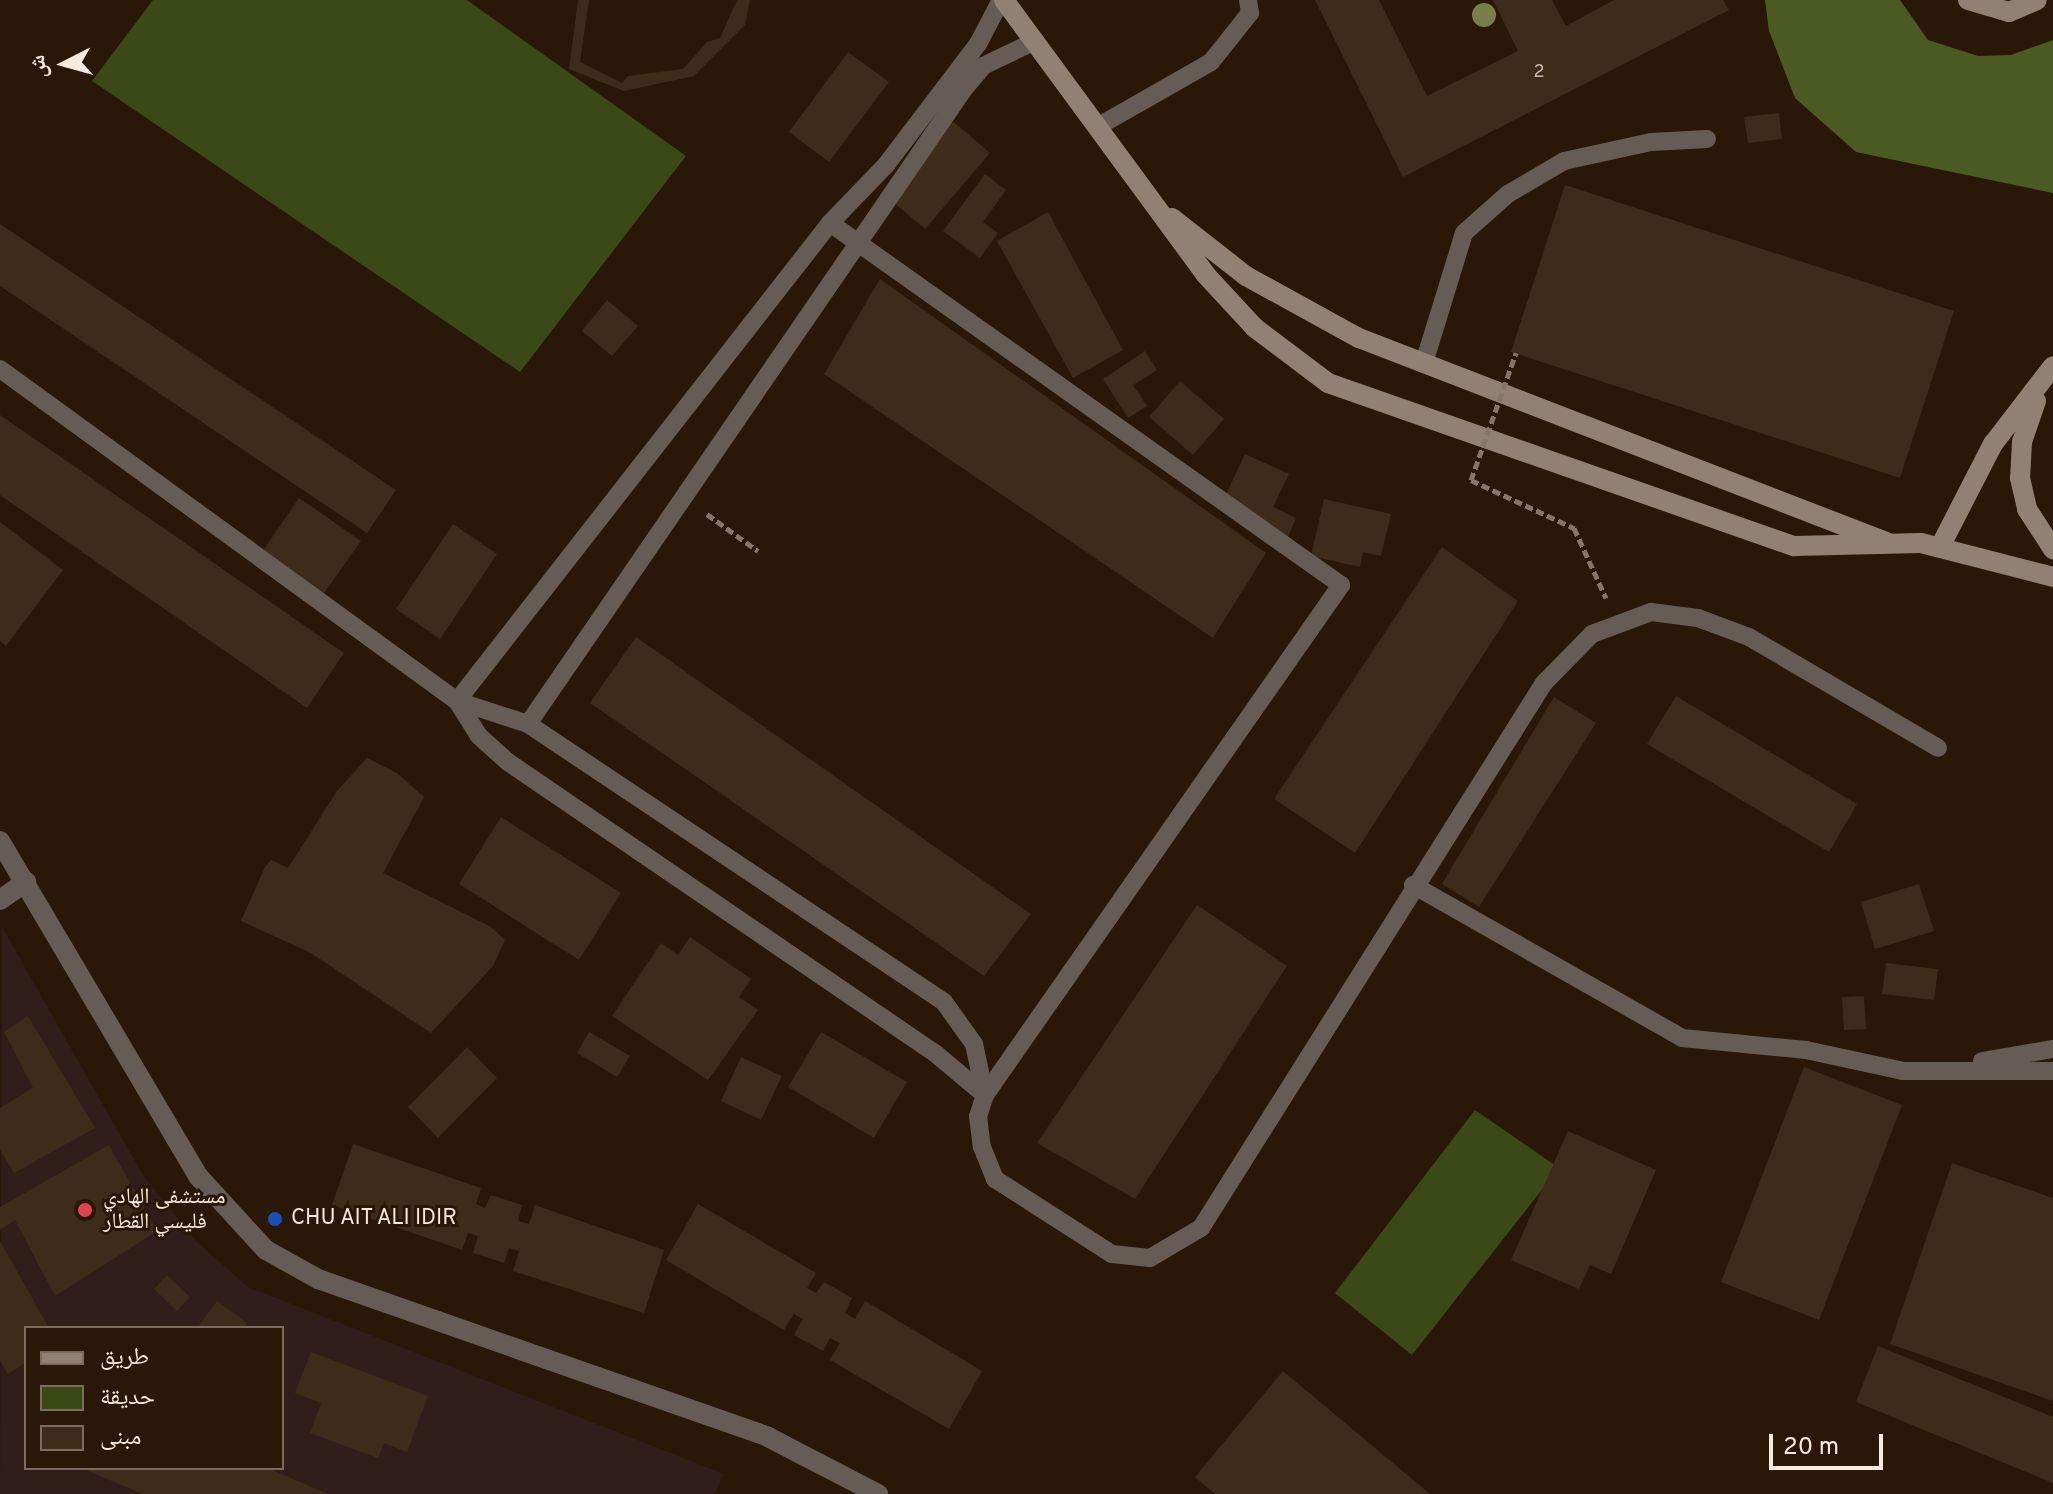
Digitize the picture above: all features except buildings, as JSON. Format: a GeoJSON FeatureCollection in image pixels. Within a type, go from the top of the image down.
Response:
{"type":"FeatureCollection","features":[{"type":"Feature","properties":{"kind":"main road"},"geometry":{"type":"LineString","coordinates":[[1002,0],[1205,274],[1255,328],[1328,383],[1794,546],[1886,542],[1941,545],[2053,577]]}},
{"type":"Feature","properties":{"kind":"main road"},"geometry":{"type":"LineString","coordinates":[[1968,0],[2009,12],[2037,0]]}},
{"type":"Feature","properties":{"kind":"main road"},"geometry":{"type":"LineString","coordinates":[[1153,204],[1246,276],[1359,338],[1886,542]]}},
{"type":"Feature","properties":{"kind":"main road"},"geometry":{"type":"LineString","coordinates":[[1941,545],[1993,444],[2039,389],[2053,366]]}},
{"type":"Feature","properties":{"kind":"main road"},"geometry":{"type":"LineString","coordinates":[[2039,389],[2022,442],[2020,478],[2027,509],[2053,549]]}},
{"type":"Feature","properties":{"kind":"street"},"geometry":{"type":"LineString","coordinates":[[0,841],[199,1177],[266,1250],[318,1279],[768,1437],[878,1494]]}},
{"type":"Feature","properties":{"kind":"street"},"geometry":{"type":"LineString","coordinates":[[0,900],[26,882]]}},
{"type":"Feature","properties":{"kind":"lane"},"geometry":{"type":"LineString","coordinates":[[457,701],[830,223],[886,165],[978,44],[1002,0]]}},
{"type":"Feature","properties":{"kind":"lane"},"geometry":{"type":"LineString","coordinates":[[1097,127],[1211,62],[1250,13],[1248,0]]}},
{"type":"Feature","properties":{"kind":"lane"},"geometry":{"type":"LineString","coordinates":[[528,724],[983,66],[1035,41]]}},
{"type":"Feature","properties":{"kind":"lane"},"geometry":{"type":"LineString","coordinates":[[1424,363],[1464,233],[1508,194],[1564,161],[1651,142],[1707,139]]}},
{"type":"Feature","properties":{"kind":"lane"},"geometry":{"type":"LineString","coordinates":[[830,223],[1341,585],[985,1095],[978,1116],[995,1179],[1112,1254],[1150,1258],[1201,1228],[1413,885],[1544,683],[1566,655],[1616,620],[1676,613],[1723,627],[1938,748]]}},
{"type":"Feature","properties":{"kind":"lane"},"geometry":{"type":"LineString","coordinates":[[0,369],[457,701],[528,724],[944,1002],[974,1044],[985,1095]]}},
{"type":"Feature","properties":{"kind":"lane"},"geometry":{"type":"LineString","coordinates":[[457,701],[479,736],[508,762],[936,1054],[985,1095]]}},
{"type":"Feature","properties":{"kind":"lane"},"geometry":{"type":"LineString","coordinates":[[1413,885],[1682,1038],[1806,1050],[1928,1072],[2053,1071]]}},
{"type":"Feature","properties":{"kind":"lane"},"geometry":{"type":"LineString","coordinates":[[1928,1072],[2053,1049]]}},
{"type":"Feature","properties":{"kind":"path"},"geometry":{"type":"LineString","coordinates":[[1516,353],[1471,480],[1574,528],[1616,620]]}},
{"type":"Feature","properties":{"kind":"path"},"geometry":{"type":"LineString","coordinates":[[685,498],[758,551]]}},
{"type":"Feature","properties":{"kind":"shaded area","name":"مستشفى الهادي فليسي القطار"},"geometry":{"type":"Polygon","coordinates":[[[2,927],[144,1177],[198,1243],[248,1287],[724,1474],[714,1494],[0,1494],[2,927]]]}},
{"type":"Feature","properties":{"kind":"green space"},"geometry":{"type":"Polygon","coordinates":[[[153,0],[467,0],[686,156],[520,372],[92,81],[153,0]]]}},
{"type":"Feature","properties":{"kind":"green space"},"geometry":{"type":"Polygon","coordinates":[[[1765,0],[1900,0],[1928,40],[1978,56],[2011,55],[2053,40],[2053,193],[1856,152],[1795,98],[1769,31],[1765,0]]]}},
{"type":"Feature","properties":{"kind":"green space"},"geometry":{"type":"Polygon","coordinates":[[[1475,1110],[1559,1168],[1412,1355],[1335,1293],[1475,1110]]]}},
{"type":"Feature","properties":{"kind":"place","name":"مستشفى الهادي فليسي القطار"},"geometry":{"type":"Point","coordinates":[85,1210]}},
{"type":"Feature","properties":{"kind":"place","name":"CHU AIT ALI IDIR"},"geometry":{"type":"Point","coordinates":[275,1219]}}]}
